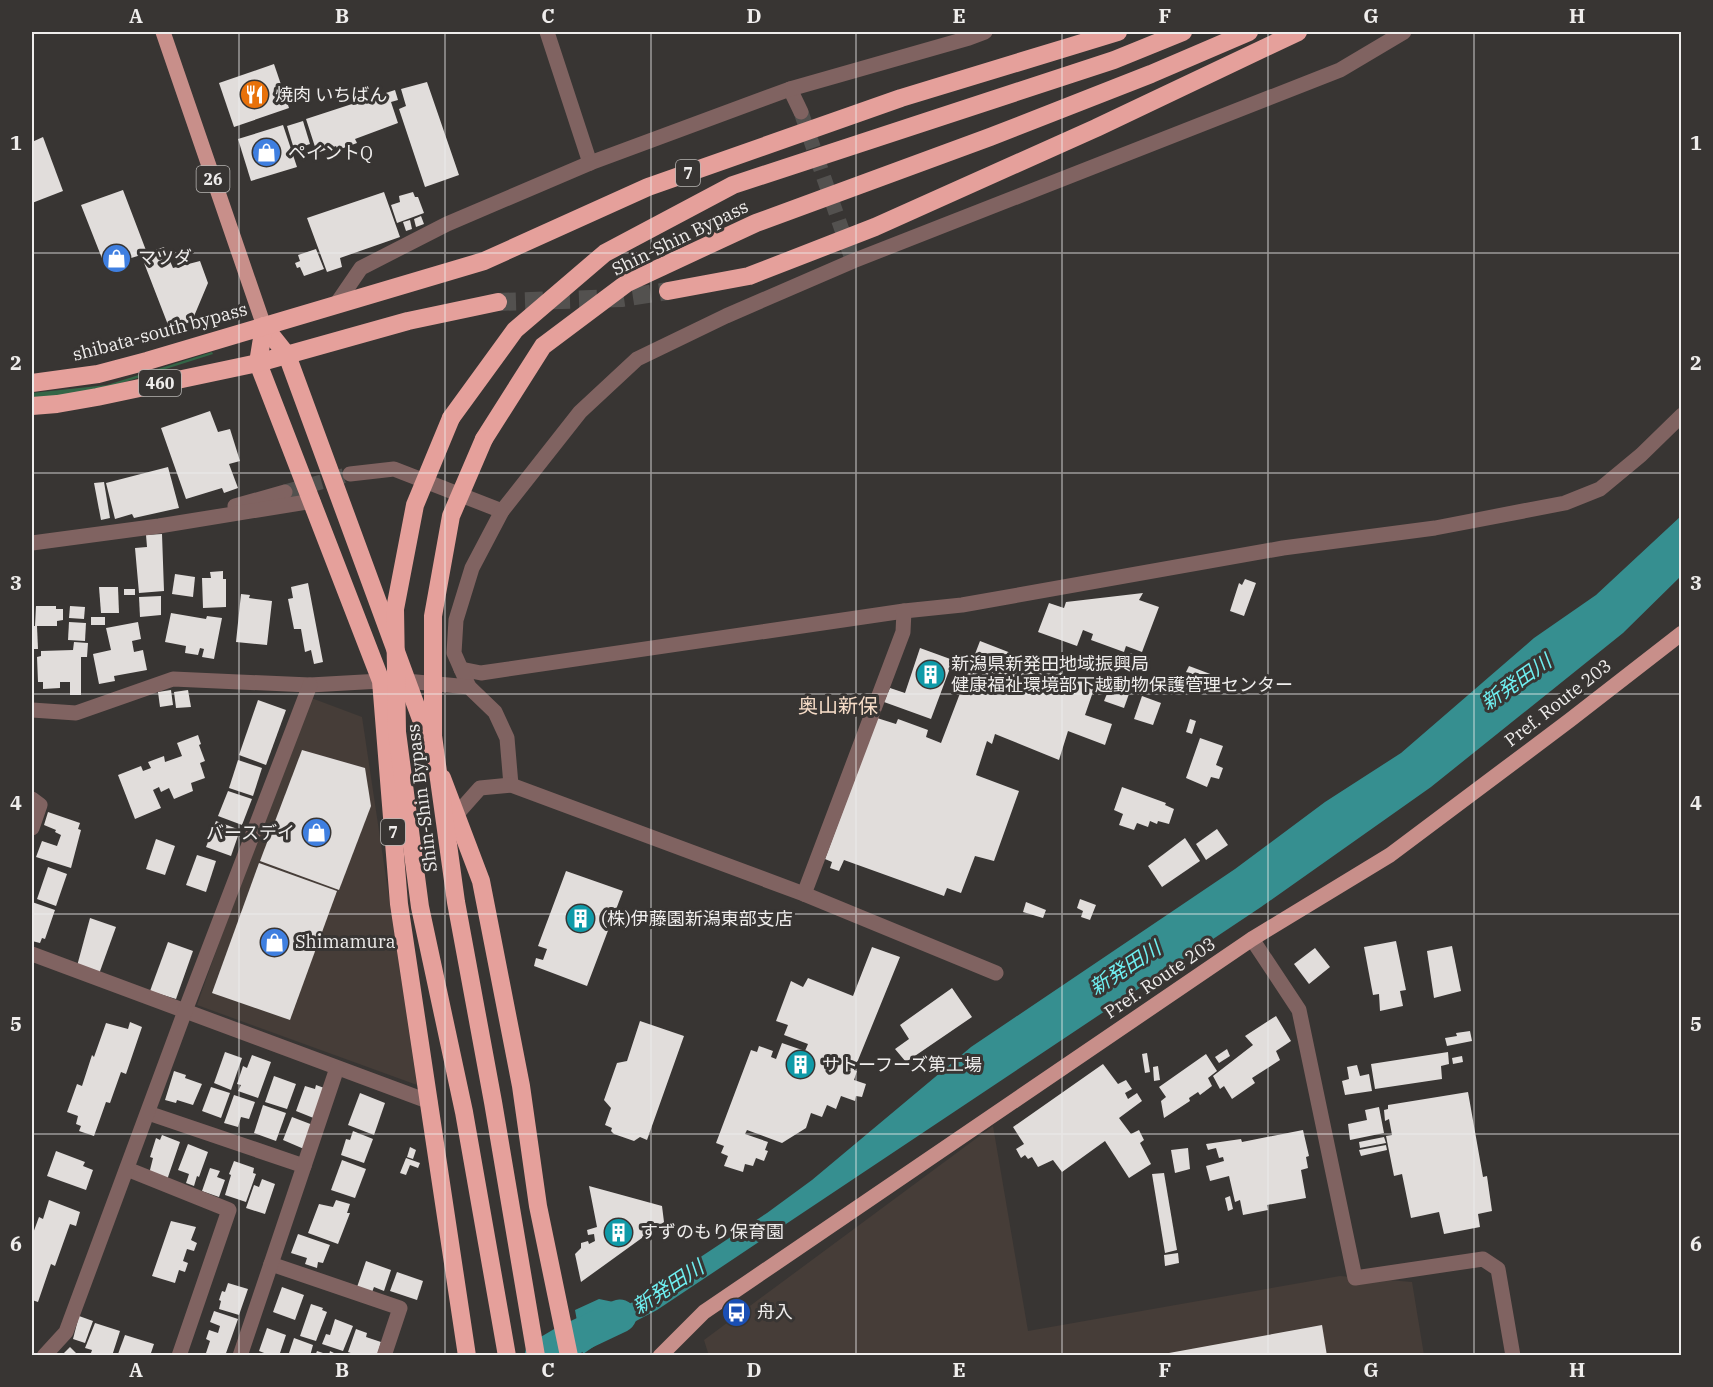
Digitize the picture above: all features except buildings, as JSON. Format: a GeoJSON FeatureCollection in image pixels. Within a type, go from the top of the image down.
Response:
{"type":"FeatureCollection","features":[{"type":"Feature","properties":{"kind":"highway","name":"7"},"geometry":{"type":"LineString","coordinates":[[264,326],[484,261],[648,187],[868,110],[1118,32]]}},
{"type":"Feature","properties":{"kind":"highway","name":"Shin-Shin Bypass"},"geometry":{"type":"LineString","coordinates":[[507,1356],[464,1112],[420,907],[397,732],[395,609],[415,506],[451,418],[515,330],[605,253],[733,185],[1114,60],[1183,32]]}},
{"type":"Feature","properties":{"kind":"highway","name":"Shin-Shin Bypass"},"geometry":{"type":"LineString","coordinates":[[536,1356],[456,902],[434,735],[433,616],[451,516],[484,439],[543,346],[627,283],[756,223],[1119,87],[1249,32]]}},
{"type":"Feature","properties":{"kind":"highway"},"geometry":{"type":"LineString","coordinates":[[668,291],[749,276],[876,227],[1096,128],[1298,32]]}},
{"type":"Feature","properties":{"kind":"highway"},"geometry":{"type":"LineString","coordinates":[[287,355],[408,321],[498,302]]}},
{"type":"Feature","properties":{"kind":"highway"},"geometry":{"type":"LineString","coordinates":[[264,326],[287,355],[481,881],[521,1086],[538,1206],[569,1356]]}},
{"type":"Feature","properties":{"kind":"highway"},"geometry":{"type":"LineString","coordinates":[[258,363],[264,326]]}},
{"type":"Feature","properties":{"kind":"highway","name":"shibata-south bypass"},"geometry":{"type":"LineString","coordinates":[[32,383],[98,374],[264,326]]}},
{"type":"Feature","properties":{"kind":"highway","name":"460"},"geometry":{"type":"LineString","coordinates":[[32,406],[97,397],[287,355]]}},
{"type":"Feature","properties":{"kind":"highway","name":"7"},"geometry":{"type":"LineString","coordinates":[[258,363],[381,681],[399,904],[467,1356]]}},
{"type":"Feature","properties":{"kind":"main road","name":"26"},"geometry":{"type":"LineString","coordinates":[[163,32],[264,326]]}},
{"type":"Feature","properties":{"kind":"main road","name":"Pref. Route 203"},"geometry":{"type":"LineString","coordinates":[[660,1356],[704,1312],[1252,939],[1390,855],[1682,633]]}},
{"type":"Feature","properties":{"kind":"street"},"geometry":{"type":"LineString","coordinates":[[547,32],[590,163]]}},
{"type":"Feature","properties":{"kind":"street"},"geometry":{"type":"LineString","coordinates":[[335,306],[361,268],[447,224],[590,163],[790,89],[986,32]]}},
{"type":"Feature","properties":{"kind":"street"},"geometry":{"type":"LineString","coordinates":[[511,785],[507,738],[495,712],[469,687],[454,653],[456,620],[472,568],[502,511],[580,412],[637,359],[852,258],[1340,70],[1404,32]]}},
{"type":"Feature","properties":{"kind":"street"},"geometry":{"type":"LineString","coordinates":[[790,89],[801,112]]}},
{"type":"Feature","properties":{"kind":"street"},"geometry":{"type":"LineString","coordinates":[[461,669],[481,673],[904,611],[962,605],[1283,549],[1435,528],[1565,503],[1600,489],[1682,415]]}},
{"type":"Feature","properties":{"kind":"street"},"geometry":{"type":"LineString","coordinates":[[350,474],[394,469],[502,511]]}},
{"type":"Feature","properties":{"kind":"street"},"geometry":{"type":"LineString","coordinates":[[159,526],[285,492]]}},
{"type":"Feature","properties":{"kind":"street"},"geometry":{"type":"LineString","coordinates":[[32,543],[159,526],[313,501]]}},
{"type":"Feature","properties":{"kind":"street"},"geometry":{"type":"LineString","coordinates":[[804,894],[903,632],[904,611]]}},
{"type":"Feature","properties":{"kind":"street"},"geometry":{"type":"LineString","coordinates":[[32,710],[76,713],[173,679],[310,685],[406,681],[469,687]]}},
{"type":"Feature","properties":{"kind":"street"},"geometry":{"type":"LineString","coordinates":[[44,1356],[66,1332],[185,1011],[310,685]]}},
{"type":"Feature","properties":{"kind":"street"},"geometry":{"type":"LineString","coordinates":[[456,814],[480,788],[511,785],[804,894],[996,972]]}},
{"type":"Feature","properties":{"kind":"street"},"geometry":{"type":"LineString","coordinates":[[32,800],[40,805],[32,828]]}},
{"type":"Feature","properties":{"kind":"street"},"geometry":{"type":"LineString","coordinates":[[1252,939],[1299,1010],[1355,1278],[1483,1259],[1498,1269],[1513,1356]]}},
{"type":"Feature","properties":{"kind":"street"},"geometry":{"type":"LineString","coordinates":[[32,954],[430,1102]]}},
{"type":"Feature","properties":{"kind":"street"},"geometry":{"type":"LineString","coordinates":[[240,1356],[337,1068]]}},
{"type":"Feature","properties":{"kind":"street"},"geometry":{"type":"LineString","coordinates":[[148,1113],[304,1166]]}},
{"type":"Feature","properties":{"kind":"street"},"geometry":{"type":"LineString","coordinates":[[127,1169],[229,1210],[179,1356]]}},
{"type":"Feature","properties":{"kind":"street"},"geometry":{"type":"LineString","coordinates":[[271,1264],[400,1308],[384,1356]]}},
{"type":"Feature","properties":{"kind":"shaded area"},"geometry":{"type":"Polygon","coordinates":[[[306,696],[362,717],[417,1085],[197,1005],[306,696]]]}},
{"type":"Feature","properties":{"kind":"shaded area"},"geometry":{"type":"Polygon","coordinates":[[[993,1126],[1028,1331],[1340,1276],[1412,1282],[1424,1355],[709,1356],[704,1340],[993,1126]]]}},
{"type":"Feature","properties":{"kind":"green space"},"geometry":{"type":"Polygon","coordinates":[[[212,352],[213,354],[109,387],[32,400],[32,393],[107,385],[212,352]]]}},
{"type":"Feature","properties":{"kind":"water"},"geometry":{"type":"Polygon","coordinates":[[[1681,516],[1681,576],[1623,633],[1431,787],[1261,907],[657,1310],[615,1332],[583,1354],[575,1310],[599,1299],[628,1305],[767,1213],[812,1180],[971,1047],[1235,869],[1325,802],[1401,753],[1534,638],[1596,595],[1681,516]]]}},
{"type":"Feature","properties":{"kind":"waterway","name":"新発田川"},"geometry":{"type":"LineString","coordinates":[[541,1356],[620,1316]]}},
{"type":"Feature","properties":{"kind":"tunnel"},"geometry":{"type":"LineString","coordinates":[[801,112],[851,256]]}},
{"type":"Feature","properties":{"kind":"tunnel"},"geometry":{"type":"LineString","coordinates":[[498,302],[622,298],[668,291]]}},
{"type":"Feature","properties":{"kind":"tunnel"},"geometry":{"type":"LineString","coordinates":[[285,492],[350,474]]}},
{"type":"Feature","properties":{"kind":"place","name":"焼肉 いちばん"},"geometry":{"type":"Point","coordinates":[254,95]}},
{"type":"Feature","properties":{"kind":"place","name":"ペイントQ"},"geometry":{"type":"Point","coordinates":[267,153]}},
{"type":"Feature","properties":{"kind":"place","name":"マツダ"},"geometry":{"type":"Point","coordinates":[117,258]}},
{"type":"Feature","properties":{"kind":"place","name":"新潟県新発田地域振興局 健康福祉環境部下越動物保護管理センター"},"geometry":{"type":"Point","coordinates":[930,674]}},
{"type":"Feature","properties":{"kind":"place","name":"バースデイ"},"geometry":{"type":"Point","coordinates":[316,833]}},
{"type":"Feature","properties":{"kind":"place","name":"(株)伊藤園新潟東部支店"},"geometry":{"type":"Point","coordinates":[580,919]}},
{"type":"Feature","properties":{"kind":"place","name":"Shimamura"},"geometry":{"type":"Point","coordinates":[274,942]}},
{"type":"Feature","properties":{"kind":"place","name":"サトーフーズ第工場"},"geometry":{"type":"Point","coordinates":[801,1065]}},
{"type":"Feature","properties":{"kind":"place","name":"すずのもり保育園"},"geometry":{"type":"Point","coordinates":[619,1232]}},
{"type":"Feature","properties":{"kind":"place","name":"舟入"},"geometry":{"type":"Point","coordinates":[736,1312]}},
{"type":"Feature","properties":{"kind":"district","name":"奥山新保"},"geometry":{"type":"Point","coordinates":[838,706]}}]}
